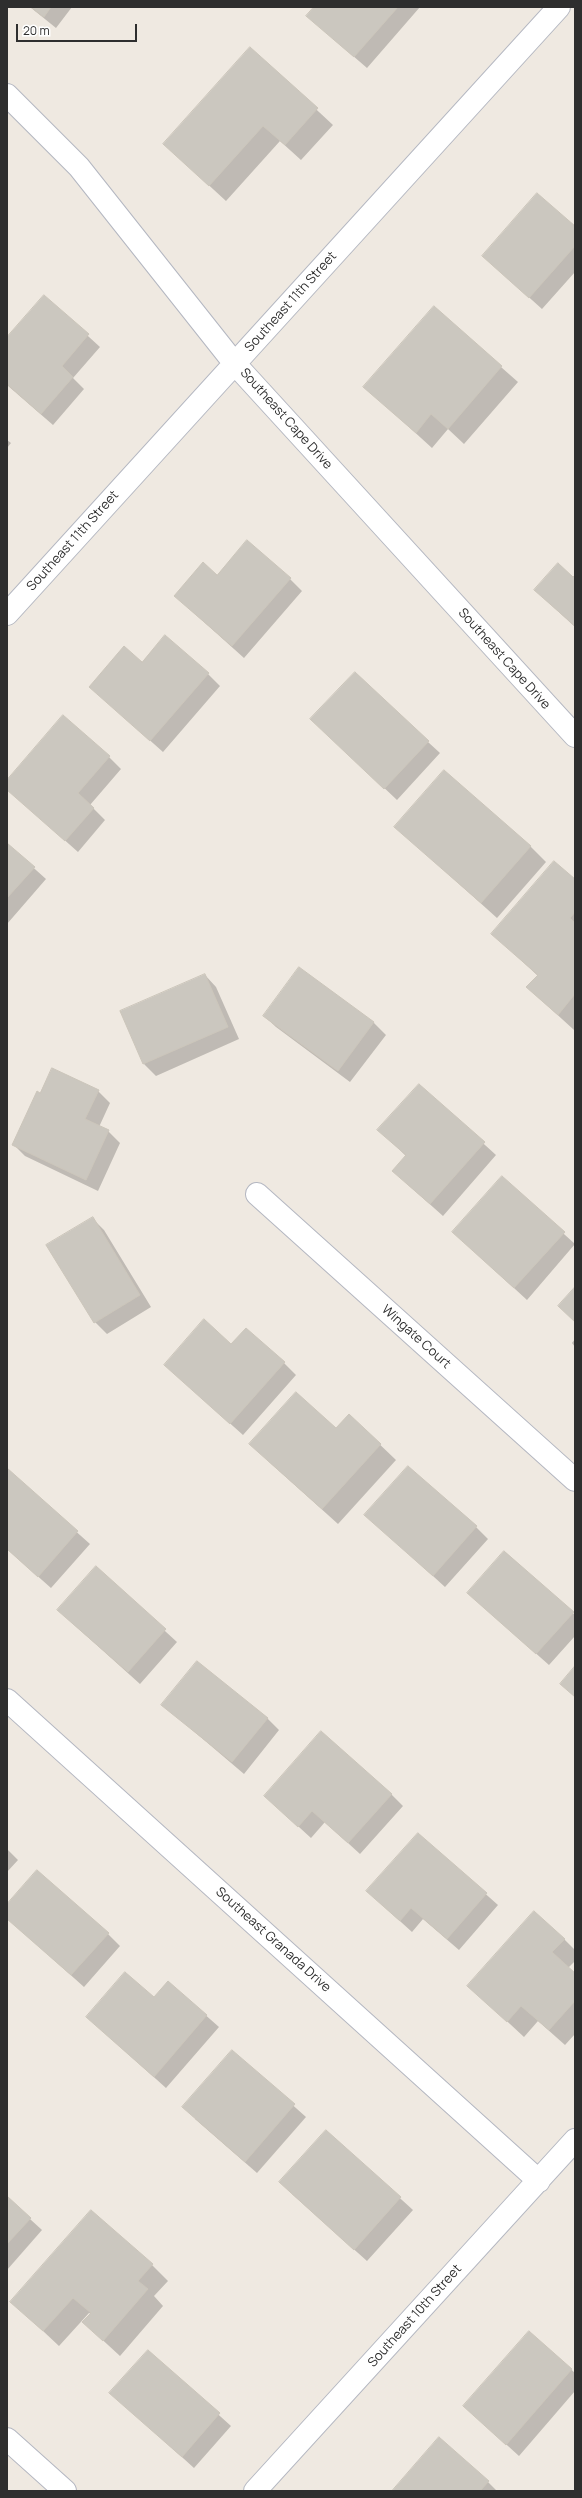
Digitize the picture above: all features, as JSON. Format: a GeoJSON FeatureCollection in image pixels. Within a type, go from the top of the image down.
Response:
{"type":"FeatureCollection","features":[{"type":"Feature","properties":{"kind":"street","name":"Southeast 11th Street"},"geometry":{"type":"LineString","coordinates":[[7,614],[559,7]]}},
{"type":"Feature","properties":{"kind":"street","name":"Southeast Cape Drive"},"geometry":{"type":"LineString","coordinates":[[7,94],[79,167],[235,364],[575,736]]}},
{"type":"Feature","properties":{"kind":"street","name":"Wingate Court"},"geometry":{"type":"LineString","coordinates":[[257,1194],[575,1480]]}},
{"type":"Feature","properties":{"kind":"street","name":"Southeast Granada Drive"},"geometry":{"type":"LineString","coordinates":[[7,1700],[539,2181]]}},
{"type":"Feature","properties":{"kind":"street","name":"Southeast 10th Street"},"geometry":{"type":"LineString","coordinates":[[255,2491],[575,2140]]}},
{"type":"Feature","properties":{"kind":"street"},"geometry":{"type":"LineString","coordinates":[[7,2439],[65,2491]]}},
{"type":"Feature","properties":{"kind":"building"},"geometry":{"type":"Polygon","coordinates":[[[31,7],[51,7],[44,17],[31,7]]]}},
{"type":"Feature","properties":{"kind":"building"},"geometry":{"type":"Polygon","coordinates":[[[314,7],[398,7],[354,57],[306,16],[314,7]]]}},
{"type":"Feature","properties":{"kind":"building"},"geometry":{"type":"Polygon","coordinates":[[[250,47],[318,108],[285,145],[263,126],[209,186],[163,144],[250,47]]]}},
{"type":"Feature","properties":{"kind":"building"},"geometry":{"type":"Polygon","coordinates":[[[537,193],[575,226],[575,246],[529,298],[482,256],[537,193]]]}},
{"type":"Feature","properties":{"kind":"building"},"geometry":{"type":"Polygon","coordinates":[[[44,295],[89,334],[62,366],[73,377],[41,414],[7,384],[7,337],[44,295]]]}},
{"type":"Feature","properties":{"kind":"building"},"geometry":{"type":"Polygon","coordinates":[[[434,306],[502,366],[448,429],[431,414],[416,433],[363,387],[434,306]]]}},
{"type":"Feature","properties":{"kind":"building"},"geometry":{"type":"Polygon","coordinates":[[[247,540],[291,578],[232,646],[174,596],[203,562],[217,575],[247,540]]]}},
{"type":"Feature","properties":{"kind":"building"},"geometry":{"type":"Polygon","coordinates":[[[558,563],[573,577],[575,575],[575,626],[534,590],[558,563]]]}},
{"type":"Feature","properties":{"kind":"building"},"geometry":{"type":"Polygon","coordinates":[[[165,635],[209,673],[150,741],[89,687],[124,646],[142,662],[165,635]]]}},
{"type":"Feature","properties":{"kind":"building"},"geometry":{"type":"Polygon","coordinates":[[[355,672],[429,741],[384,789],[310,719],[355,672]]]}},
{"type":"Feature","properties":{"kind":"building"},"geometry":{"type":"Polygon","coordinates":[[[63,715],[110,756],[78,793],[94,808],[65,841],[7,790],[7,780],[63,715]]]}},
{"type":"Feature","properties":{"kind":"building"},"geometry":{"type":"Polygon","coordinates":[[[444,770],[531,846],[481,903],[394,827],[444,770]]]}},
{"type":"Feature","properties":{"kind":"building"},"geometry":{"type":"Polygon","coordinates":[[[7,843],[35,867],[7,898],[7,843]]]}},
{"type":"Feature","properties":{"kind":"building"},"geometry":{"type":"Polygon","coordinates":[[[554,861],[575,879],[575,912],[570,918],[575,923],[575,994],[558,1015],[526,987],[538,975],[491,934],[554,861]]]}},
{"type":"Feature","properties":{"kind":"building"},"geometry":{"type":"Polygon","coordinates":[[[299,967],[374,1022],[338,1071],[263,1016],[299,967]]]}},
{"type":"Feature","properties":{"kind":"building"},"geometry":{"type":"Polygon","coordinates":[[[205,974],[228,1027],[143,1064],[120,1011],[205,974]]]}},
{"type":"Feature","properties":{"kind":"building"},"geometry":{"type":"Polygon","coordinates":[[[52,1068],[99,1090],[85,1119],[109,1130],[86,1180],[12,1145],[37,1091],[40,1093],[52,1068]]]}},
{"type":"Feature","properties":{"kind":"building"},"geometry":{"type":"Polygon","coordinates":[[[419,1084],[485,1142],[430,1204],[392,1171],[406,1155],[377,1130],[419,1084]]]}},
{"type":"Feature","properties":{"kind":"building"},"geometry":{"type":"Polygon","coordinates":[[[502,1176],[565,1232],[514,1288],[452,1232],[502,1176]]]}},
{"type":"Feature","properties":{"kind":"building"},"geometry":{"type":"Polygon","coordinates":[[[93,1217],[140,1295],[94,1323],[46,1245],[93,1217]]]}},
{"type":"Feature","properties":{"kind":"building"},"geometry":{"type":"Polygon","coordinates":[[[575,1287],[575,1322],[558,1306],[575,1287]]]}},
{"type":"Feature","properties":{"kind":"building"},"geometry":{"type":"Polygon","coordinates":[[[204,1319],[231,1344],[246,1328],[285,1362],[230,1424],[164,1365],[204,1319]]]}},
{"type":"Feature","properties":{"kind":"building"},"geometry":{"type":"Polygon","coordinates":[[[296,1392],[336,1428],[349,1414],[381,1444],[322,1509],[249,1444],[296,1392]]]}},
{"type":"Feature","properties":{"kind":"building"},"geometry":{"type":"Polygon","coordinates":[[[408,1466],[477,1526],[433,1576],[364,1515],[408,1466]]]}},
{"type":"Feature","properties":{"kind":"building"},"geometry":{"type":"Polygon","coordinates":[[[7,1468],[78,1531],[38,1577],[7,1549],[7,1468]]]}},
{"type":"Feature","properties":{"kind":"building"},"geometry":{"type":"Polygon","coordinates":[[[504,1551],[574,1612],[536,1654],[467,1593],[504,1551]]]}},
{"type":"Feature","properties":{"kind":"building"},"geometry":{"type":"Polygon","coordinates":[[[96,1566],[166,1629],[128,1672],[57,1610],[96,1566]]]}},
{"type":"Feature","properties":{"kind":"building"},"geometry":{"type":"Polygon","coordinates":[[[197,1661],[268,1718],[232,1762],[161,1705],[197,1661]]]}},
{"type":"Feature","properties":{"kind":"building"},"geometry":{"type":"Polygon","coordinates":[[[575,1666],[575,1697],[560,1684],[575,1666]]]}},
{"type":"Feature","properties":{"kind":"building"},"geometry":{"type":"Polygon","coordinates":[[[321,1731],[392,1794],[348,1843],[312,1811],[298,1827],[264,1796],[321,1731]]]}},
{"type":"Feature","properties":{"kind":"building"},"geometry":{"type":"Polygon","coordinates":[[[418,1833],[487,1893],[447,1939],[411,1908],[400,1921],[366,1891],[418,1833]]]}},
{"type":"Feature","properties":{"kind":"building"},"geometry":{"type":"Polygon","coordinates":[[[37,1870],[109,1933],[71,1975],[7,1919],[7,1904],[37,1870]]]}},
{"type":"Feature","properties":{"kind":"building"},"geometry":{"type":"Polygon","coordinates":[[[534,1911],[565,1939],[552,1952],[575,1973],[575,2001],[549,2030],[521,2006],[507,2022],[467,1986],[534,1911]]]}},
{"type":"Feature","properties":{"kind":"building"},"geometry":{"type":"Polygon","coordinates":[[[125,1972],[154,1997],[168,1981],[207,2015],[154,2077],[86,2017],[125,1972]]]}},
{"type":"Feature","properties":{"kind":"building"},"geometry":{"type":"Polygon","coordinates":[[[232,2050],[295,2104],[245,2162],[182,2107],[232,2050]]]}},
{"type":"Feature","properties":{"kind":"building"},"geometry":{"type":"Polygon","coordinates":[[[326,2130],[401,2197],[354,2250],[279,2182],[326,2130]]]}},
{"type":"Feature","properties":{"kind":"building"},"geometry":{"type":"Polygon","coordinates":[[[7,2196],[31,2218],[7,2244],[7,2196]]]}},
{"type":"Feature","properties":{"kind":"building"},"geometry":{"type":"Polygon","coordinates":[[[91,2210],[153,2264],[138,2281],[148,2289],[103,2341],[82,2322],[91,2313],[73,2298],[43,2331],[10,2302],[91,2210]]]}},
{"type":"Feature","properties":{"kind":"building"},"geometry":{"type":"Polygon","coordinates":[[[529,2331],[572,2369],[506,2445],[463,2406],[529,2331]]]}},
{"type":"Feature","properties":{"kind":"building"},"geometry":{"type":"Polygon","coordinates":[[[148,2350],[220,2413],[182,2457],[109,2393],[148,2350]]]}},
{"type":"Feature","properties":{"kind":"building"},"geometry":{"type":"Polygon","coordinates":[[[439,2437],[489,2481],[480,2491],[392,2491],[439,2437]]]}}]}
